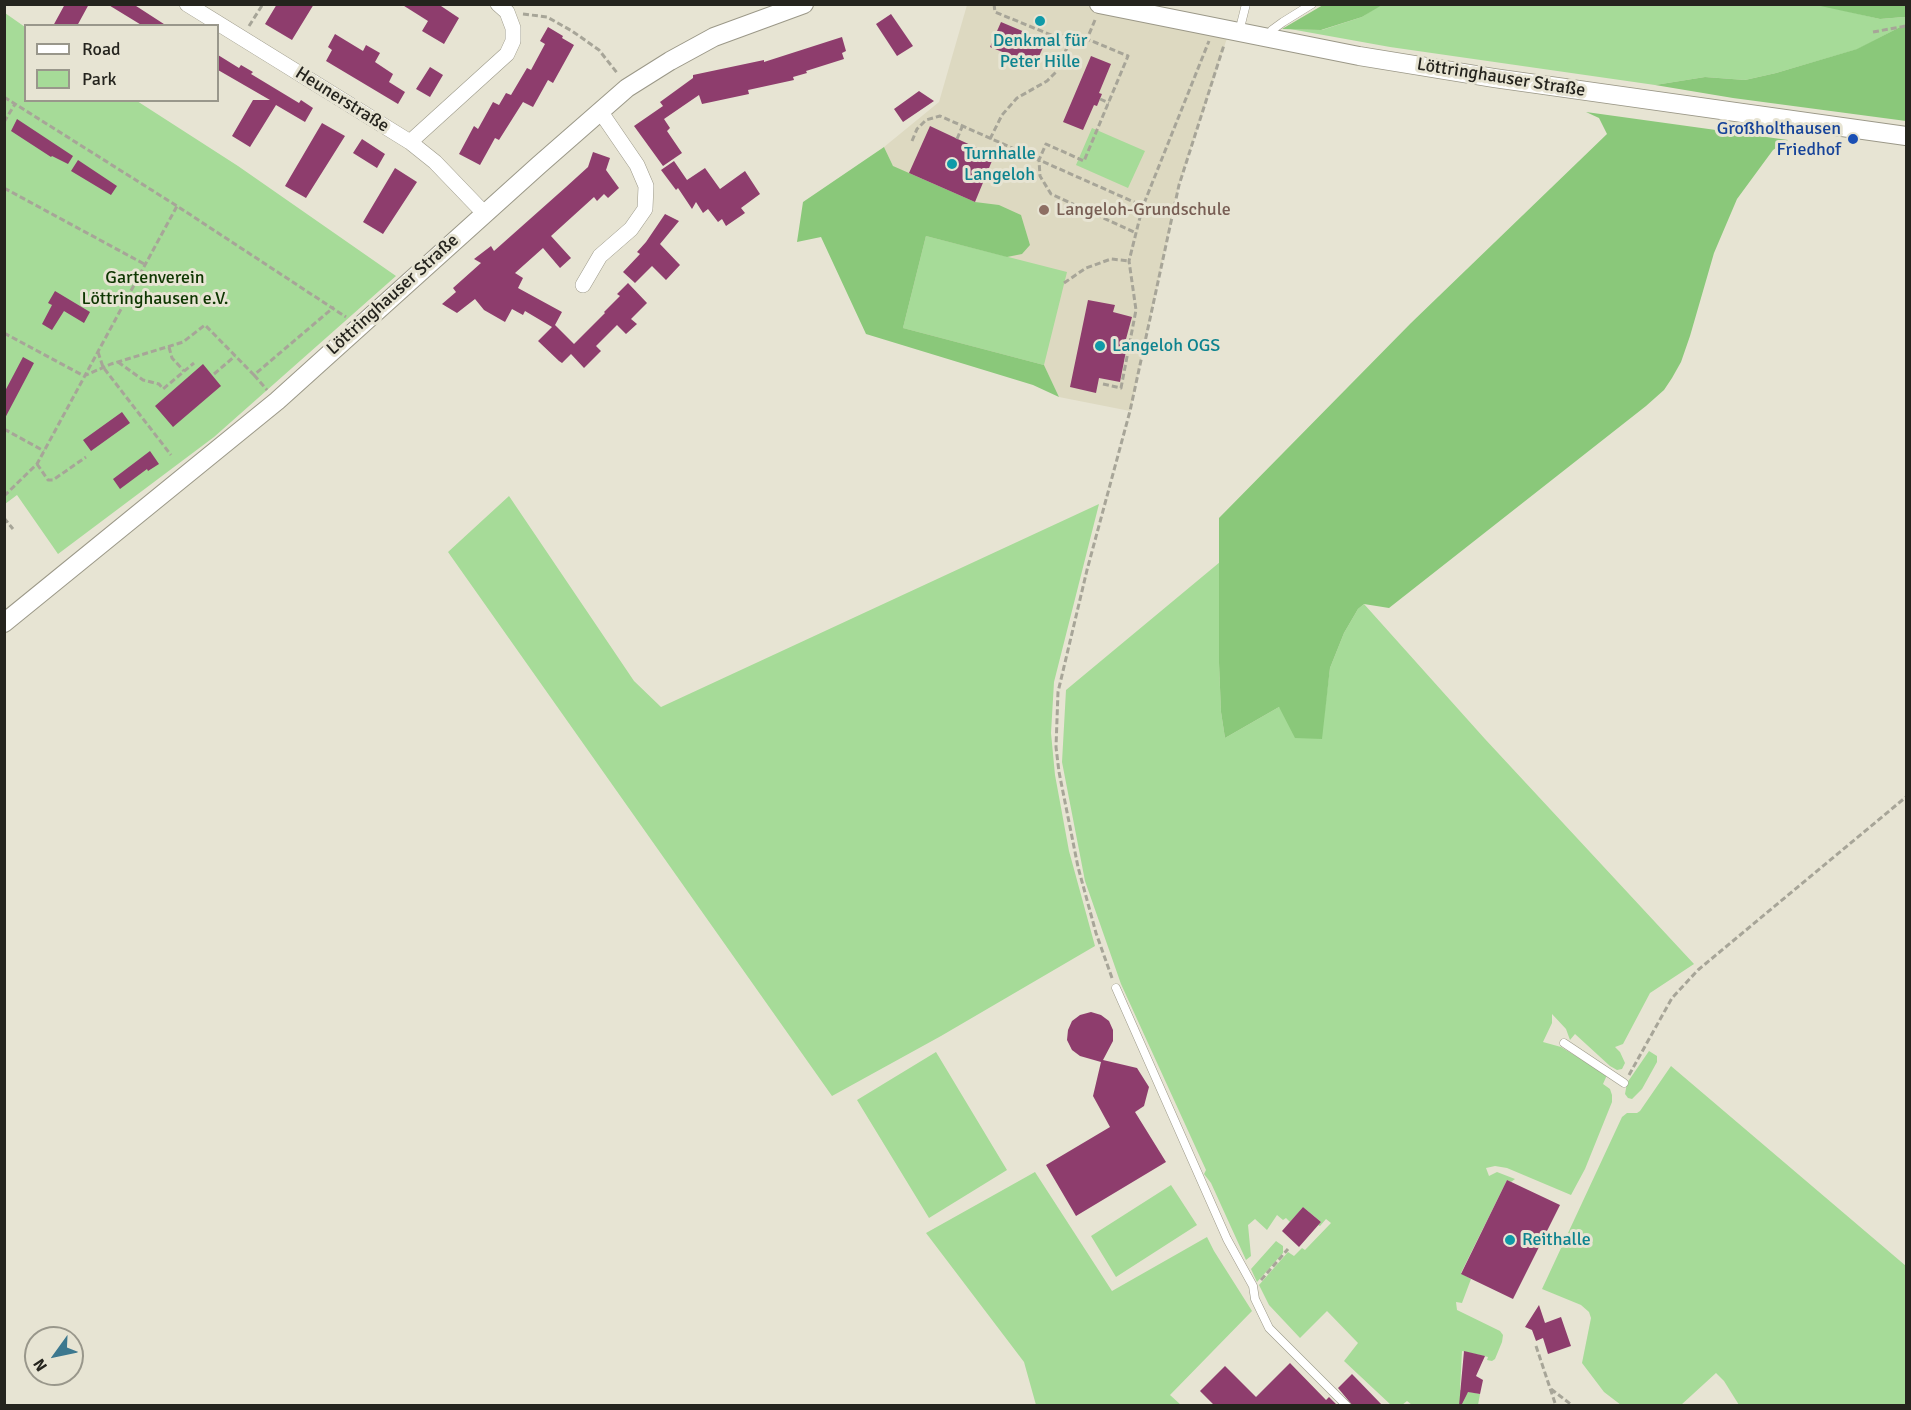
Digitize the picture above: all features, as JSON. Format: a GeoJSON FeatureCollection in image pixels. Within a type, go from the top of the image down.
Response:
{"type":"FeatureCollection","features":[{"type":"Feature","properties":{"kind":"street","name":"Heunerstraße"},"geometry":{"type":"LineString","coordinates":[[187,4],[410,142],[435,162],[484,213]]}},
{"type":"Feature","properties":{"kind":"street","name":"Löttringhauser Straße"},"geometry":{"type":"LineString","coordinates":[[4,623],[268,408],[484,213],[627,88],[714,37],[804,4]]}},
{"type":"Feature","properties":{"kind":"street"},"geometry":{"type":"LineString","coordinates":[[410,142],[507,54],[513,40],[513,28],[502,8]]}},
{"type":"Feature","properties":{"kind":"street","name":"Löttringhauser Straße"},"geometry":{"type":"LineString","coordinates":[[1098,10],[1139,9],[1267,39],[1494,78],[1906,136]]}},
{"type":"Feature","properties":{"kind":"street"},"geometry":{"type":"LineString","coordinates":[[583,285],[600,256],[631,229],[645,209],[646,186],[637,165],[600,111]]}},
{"type":"Feature","properties":{"kind":"lane"},"geometry":{"type":"LineString","coordinates":[[1227,31],[1246,4]]}},
{"type":"Feature","properties":{"kind":"lane"},"geometry":{"type":"LineString","coordinates":[[1267,39],[1272,30],[1282,22],[1312,4]]}},
{"type":"Feature","properties":{"kind":"lane"},"geometry":{"type":"LineString","coordinates":[[1116,988],[1227,1239],[1253,1286],[1256,1299],[1269,1328],[1347,1406]]}},
{"type":"Feature","properties":{"kind":"lane"},"geometry":{"type":"LineString","coordinates":[[1563,1043],[1624,1083]]}},
{"type":"Feature","properties":{"kind":"path"},"geometry":{"type":"LineString","coordinates":[[242,38],[263,4]]}},
{"type":"Feature","properties":{"kind":"path"},"geometry":{"type":"LineString","coordinates":[[994,4],[995,12],[1056,37],[1073,34],[1128,56],[1083,161],[1046,144],[1039,160],[1040,176],[1051,194],[1136,233]]}},
{"type":"Feature","properties":{"kind":"path"},"geometry":{"type":"LineString","coordinates":[[502,8],[547,17],[572,31],[599,50],[627,88]]}},
{"type":"Feature","properties":{"kind":"path"},"geometry":{"type":"LineString","coordinates":[[1087,39],[1098,10]]}},
{"type":"Feature","properties":{"kind":"path"},"geometry":{"type":"LineString","coordinates":[[1873,32],[1906,26]]}},
{"type":"Feature","properties":{"kind":"path"},"geometry":{"type":"LineString","coordinates":[[1103,384],[1121,388],[1136,310],[1129,261],[1143,206],[1227,31]]}},
{"type":"Feature","properties":{"kind":"path"},"geometry":{"type":"LineString","coordinates":[[1116,988],[1096,933],[1074,846],[1056,747],[1058,692],[1087,570],[1130,411],[1179,185],[1227,31]]}},
{"type":"Feature","properties":{"kind":"path"},"geometry":{"type":"LineString","coordinates":[[1061,61],[1073,34]]}},
{"type":"Feature","properties":{"kind":"path"},"geometry":{"type":"LineString","coordinates":[[990,139],[1002,115],[1017,98],[1047,81],[1056,72]]}},
{"type":"Feature","properties":{"kind":"path"},"geometry":{"type":"LineString","coordinates":[[4,97],[345,315]]}},
{"type":"Feature","properties":{"kind":"path"},"geometry":{"type":"LineString","coordinates":[[1100,99],[1109,103]]}},
{"type":"Feature","properties":{"kind":"path"},"geometry":{"type":"LineString","coordinates":[[4,122],[15,104]]}},
{"type":"Feature","properties":{"kind":"path"},"geometry":{"type":"LineString","coordinates":[[912,141],[917,129],[926,120],[940,116],[1143,206]]}},
{"type":"Feature","properties":{"kind":"path"},"geometry":{"type":"LineString","coordinates":[[957,139],[962,127]]}},
{"type":"Feature","properties":{"kind":"path"},"geometry":{"type":"LineString","coordinates":[[4,188],[146,266]]}},
{"type":"Feature","properties":{"kind":"path"},"geometry":{"type":"LineString","coordinates":[[4,496],[37,465],[177,206]]}},
{"type":"Feature","properties":{"kind":"path"},"geometry":{"type":"LineString","coordinates":[[1065,283],[1086,268],[1111,259],[1129,261]]}},
{"type":"Feature","properties":{"kind":"path"},"geometry":{"type":"LineString","coordinates":[[84,376],[103,367],[183,342],[205,325],[254,375],[334,307]]}},
{"type":"Feature","properties":{"kind":"path"},"geometry":{"type":"LineString","coordinates":[[4,333],[84,376]]}},
{"type":"Feature","properties":{"kind":"path"},"geometry":{"type":"LineString","coordinates":[[169,347],[172,358],[184,371]]}},
{"type":"Feature","properties":{"kind":"path"},"geometry":{"type":"LineString","coordinates":[[98,352],[103,367],[171,454]]}},
{"type":"Feature","properties":{"kind":"path"},"geometry":{"type":"LineString","coordinates":[[214,374],[235,356]]}},
{"type":"Feature","properties":{"kind":"path"},"geometry":{"type":"LineString","coordinates":[[118,362],[143,380],[159,384],[163,389],[194,363]]}},
{"type":"Feature","properties":{"kind":"path"},"geometry":{"type":"LineString","coordinates":[[4,429],[44,450]]}},
{"type":"Feature","properties":{"kind":"path"},"geometry":{"type":"LineString","coordinates":[[37,465],[48,480],[53,480],[86,457]]}},
{"type":"Feature","properties":{"kind":"path"},"geometry":{"type":"LineString","coordinates":[[4,518],[13,529]]}},
{"type":"Feature","properties":{"kind":"path"},"geometry":{"type":"LineString","coordinates":[[1624,1083],[1672,998],[1698,970],[1906,797]]}},
{"type":"Feature","properties":{"kind":"path"},"geometry":{"type":"LineString","coordinates":[[1253,1286],[1288,1249]]}},
{"type":"Feature","properties":{"kind":"path"},"geometry":{"type":"LineString","coordinates":[[1536,1346],[1556,1406]]}},
{"type":"Feature","properties":{"kind":"path"},"geometry":{"type":"LineString","coordinates":[[1550,1388],[1573,1406]]}},
{"type":"Feature","properties":{"kind":"shaded area","name":"Langeloh-Grundschule"},"geometry":{"type":"Polygon","coordinates":[[[967,5],[1099,5],[1229,32],[1179,185],[1130,411],[1059,397],[1044,365],[903,329],[926,236],[884,147],[939,102],[967,5]]]}},
{"type":"Feature","properties":{"kind":"green space"},"geometry":{"type":"Polygon","coordinates":[[[1382,4],[1816,4],[1880,19],[1904,17],[1906,24],[1858,49],[1776,73],[1745,80],[1705,77],[1655,85],[1390,47],[1290,29],[1322,30],[1362,17],[1382,4]]]}},
{"type":"Feature","properties":{"kind":"green space"},"geometry":{"type":"Polygon","coordinates":[[[1323,5],[1382,5],[1362,17],[1321,30],[1282,29],[1323,5]]]}},
{"type":"Feature","properties":{"kind":"green space"},"geometry":{"type":"Polygon","coordinates":[[[1816,5],[1906,5],[1906,18],[1880,19],[1816,5]]]}},
{"type":"Feature","properties":{"kind":"green space","name":"Gartenverein Löttringhausen e.V."},"geometry":{"type":"Polygon","coordinates":[[[5,13],[24,26],[24,102],[139,102],[238,166],[396,276],[214,437],[58,554],[17,495],[5,504],[5,13]]]}},
{"type":"Feature","properties":{"kind":"green space"},"geometry":{"type":"Polygon","coordinates":[[[1906,24],[1906,121],[1655,85],[1705,77],[1745,80],[1776,73],[1857,49],[1906,24]]]}},
{"type":"Feature","properties":{"kind":"green space"},"geometry":{"type":"Polygon","coordinates":[[[1586,112],[1788,140],[1773,150],[1737,199],[1714,253],[1690,336],[1681,362],[1672,378],[1664,390],[1646,406],[1389,608],[1364,604],[1358,609],[1344,633],[1330,668],[1322,739],[1295,738],[1279,707],[1225,738],[1221,712],[1219,663],[1219,518],[1411,323],[1607,134],[1599,118],[1586,112]]]}},
{"type":"Feature","properties":{"kind":"green space"},"geometry":{"type":"Polygon","coordinates":[[[1092,128],[1145,151],[1128,188],[1076,165],[1092,128]]]}},
{"type":"Feature","properties":{"kind":"green space"},"geometry":{"type":"Polygon","coordinates":[[[884,147],[893,166],[975,202],[999,205],[1021,215],[1030,245],[1022,254],[1007,257],[926,236],[903,328],[1044,365],[1059,397],[1033,385],[866,334],[821,237],[797,242],[803,202],[884,147]]]}},
{"type":"Feature","properties":{"kind":"green space"},"geometry":{"type":"Polygon","coordinates":[[[926,236],[1067,272],[1044,365],[903,328],[926,236]]]}},
{"type":"Feature","properties":{"kind":"green space"},"geometry":{"type":"Polygon","coordinates":[[[509,496],[634,681],[661,707],[1099,504],[1054,682],[1051,733],[1055,775],[1069,851],[1095,946],[941,1036],[832,1096],[448,552],[509,496]]]}},
{"type":"Feature","properties":{"kind":"green space"},"geometry":{"type":"Polygon","coordinates":[[[1220,562],[1219,663],[1221,712],[1225,738],[1279,707],[1321,739],[1330,668],[1344,633],[1358,609],[1364,604],[1485,739],[1694,964],[1650,993],[1623,1044],[1615,1047],[1625,1063],[1622,1069],[1617,1070],[1610,1066],[1575,1034],[1570,1040],[1566,1029],[1552,1014],[1552,1023],[1543,1042],[1561,1047],[1607,1075],[1603,1084],[1610,1089],[1612,1102],[1585,1169],[1571,1195],[1507,1168],[1495,1166],[1486,1168],[1489,1176],[1497,1172],[1515,1179],[1511,1182],[1507,1180],[1461,1273],[1471,1279],[1462,1303],[1456,1302],[1457,1310],[1500,1331],[1503,1335],[1495,1359],[1492,1361],[1487,1360],[1488,1357],[1462,1351],[1460,1390],[1480,1394],[1478,1405],[1412,1405],[1407,1401],[1402,1405],[1391,1405],[1344,1361],[1358,1343],[1327,1311],[1300,1338],[1269,1305],[1259,1285],[1288,1252],[1294,1256],[1302,1248],[1305,1250],[1331,1223],[1326,1219],[1320,1226],[1318,1225],[1321,1222],[1303,1207],[1290,1222],[1277,1215],[1267,1230],[1255,1219],[1248,1225],[1251,1256],[1246,1260],[1211,1183],[1204,1174],[1206,1170],[1121,984],[1085,881],[1062,762],[1066,690],[1220,562]]]}},
{"type":"Feature","properties":{"kind":"green space"},"geometry":{"type":"Polygon","coordinates":[[[1649,1051],[1657,1056],[1657,1062],[1642,1089],[1632,1099],[1628,1098],[1625,1094],[1627,1083],[1649,1051]]]}},
{"type":"Feature","properties":{"kind":"green space"},"geometry":{"type":"Polygon","coordinates":[[[936,1052],[1007,1170],[929,1218],[857,1100],[936,1052]]]}},
{"type":"Feature","properties":{"kind":"green space"},"geometry":{"type":"Polygon","coordinates":[[[1671,1066],[1906,1266],[1906,1405],[1739,1405],[1724,1381],[1716,1373],[1681,1405],[1621,1405],[1604,1392],[1582,1363],[1591,1318],[1589,1312],[1581,1305],[1542,1289],[1622,1117],[1627,1113],[1640,1111],[1671,1066]]]}},
{"type":"Feature","properties":{"kind":"green space"},"geometry":{"type":"Polygon","coordinates":[[[1035,1172],[1112,1291],[1207,1237],[1252,1311],[1170,1395],[1181,1405],[1036,1405],[1024,1362],[926,1233],[1035,1172]]]}},
{"type":"Feature","properties":{"kind":"green space"},"geometry":{"type":"Polygon","coordinates":[[[1171,1185],[1197,1225],[1116,1277],[1091,1236],[1171,1185]]]}},
{"type":"Feature","properties":{"kind":"green space"},"geometry":{"type":"Polygon","coordinates":[[[1276,1241],[1283,1246],[1283,1253],[1257,1282],[1251,1269],[1276,1241]]]}},
{"type":"Feature","properties":{"kind":"building"},"geometry":{"type":"Polygon","coordinates":[[[65,4],[89,4],[78,24],[54,24],[65,4]]]}},
{"type":"Feature","properties":{"kind":"building"},"geometry":{"type":"Polygon","coordinates":[[[107,4],[133,4],[164,24],[140,24],[107,4]]]}},
{"type":"Feature","properties":{"kind":"building"},"geometry":{"type":"Polygon","coordinates":[[[277,4],[314,4],[292,40],[265,24],[277,4]]]}},
{"type":"Feature","properties":{"kind":"building"},"geometry":{"type":"Polygon","coordinates":[[[401,4],[438,4],[459,18],[444,44],[422,31],[428,21],[401,4]]]}},
{"type":"Feature","properties":{"kind":"building"},"geometry":{"type":"Polygon","coordinates":[[[891,14],[913,46],[897,56],[876,24],[891,14]]]}},
{"type":"Feature","properties":{"kind":"building"},"geometry":{"type":"Polygon","coordinates":[[[1001,22],[1046,41],[1035,65],[990,47],[1001,22]]]}},
{"type":"Feature","properties":{"kind":"building"},"geometry":{"type":"Polygon","coordinates":[[[548,27],[574,45],[553,83],[548,80],[533,107],[523,102],[499,140],[495,138],[480,165],[459,154],[474,126],[478,129],[493,102],[499,105],[506,93],[511,95],[527,68],[531,70],[545,44],[540,41],[548,27]]]}},
{"type":"Feature","properties":{"kind":"building"},"geometry":{"type":"Polygon","coordinates":[[[335,34],[363,51],[366,45],[380,53],[375,62],[393,74],[389,82],[405,92],[398,104],[326,61],[332,50],[328,47],[335,34]]]}},
{"type":"Feature","properties":{"kind":"building"},"geometry":{"type":"Polygon","coordinates":[[[842,37],[846,51],[842,53],[844,59],[806,71],[807,73],[793,77],[794,80],[748,90],[749,94],[702,104],[699,95],[664,119],[670,128],[667,131],[682,153],[663,166],[634,126],[663,106],[660,102],[693,78],[693,75],[764,60],[764,62],[842,37]]]}},
{"type":"Feature","properties":{"kind":"building"},"geometry":{"type":"Polygon","coordinates":[[[219,56],[239,68],[241,65],[253,72],[251,74],[299,103],[301,100],[313,108],[305,122],[276,105],[250,147],[232,136],[253,100],[270,100],[219,71],[219,56]]]}},
{"type":"Feature","properties":{"kind":"building"},"geometry":{"type":"Polygon","coordinates":[[[1091,56],[1111,64],[1099,93],[1102,94],[1097,106],[1094,105],[1083,130],[1063,122],[1091,56]]]}},
{"type":"Feature","properties":{"kind":"building"},"geometry":{"type":"Polygon","coordinates":[[[430,67],[443,75],[430,97],[416,89],[430,67]]]}},
{"type":"Feature","properties":{"kind":"building"},"geometry":{"type":"Polygon","coordinates":[[[919,91],[934,101],[903,122],[894,109],[919,91]]]}},
{"type":"Feature","properties":{"kind":"building"},"geometry":{"type":"Polygon","coordinates":[[[17,119],[73,156],[68,164],[51,157],[11,131],[17,119]]]}},
{"type":"Feature","properties":{"kind":"building"},"geometry":{"type":"Polygon","coordinates":[[[322,123],[345,136],[306,198],[285,186],[322,123]]]}},
{"type":"Feature","properties":{"kind":"building","name":"Turnhalle Langeloh"},"geometry":{"type":"Polygon","coordinates":[[[930,126],[994,156],[975,202],[909,173],[930,126]]]}},
{"type":"Feature","properties":{"kind":"building"},"geometry":{"type":"Polygon","coordinates":[[[362,139],[385,154],[377,168],[353,153],[362,139]]]}},
{"type":"Feature","properties":{"kind":"building"},"geometry":{"type":"Polygon","coordinates":[[[593,152],[610,158],[606,170],[619,188],[608,198],[604,194],[597,201],[594,197],[551,236],[571,258],[560,268],[543,248],[515,273],[523,278],[518,288],[562,312],[555,325],[574,344],[605,313],[620,296],[617,294],[628,283],[647,303],[631,319],[637,324],[626,334],[617,325],[596,346],[601,351],[584,368],[571,354],[562,363],[538,341],[552,327],[525,311],[523,315],[512,309],[505,322],[484,310],[475,299],[457,313],[442,304],[456,292],[453,288],[481,263],[474,259],[491,246],[494,251],[566,187],[588,167],[593,152]]]}},
{"type":"Feature","properties":{"kind":"building"},"geometry":{"type":"Polygon","coordinates":[[[78,160],[117,186],[111,195],[71,171],[78,160]]]}},
{"type":"Feature","properties":{"kind":"building"},"geometry":{"type":"Polygon","coordinates":[[[674,161],[687,180],[705,168],[720,189],[745,171],[760,194],[741,208],[745,213],[726,226],[722,219],[718,222],[708,209],[703,213],[696,202],[692,209],[678,188],[676,190],[661,170],[674,161]]]}},
{"type":"Feature","properties":{"kind":"building"},"geometry":{"type":"Polygon","coordinates":[[[395,168],[417,182],[383,234],[363,222],[395,168]]]}},
{"type":"Feature","properties":{"kind":"building"},"geometry":{"type":"Polygon","coordinates":[[[665,214],[679,221],[660,244],[680,265],[666,280],[652,266],[635,283],[623,272],[640,254],[637,252],[665,214]]]}},
{"type":"Feature","properties":{"kind":"building"},"geometry":{"type":"Polygon","coordinates":[[[55,291],[90,312],[84,323],[64,311],[52,330],[42,324],[52,305],[48,303],[55,291]]]}},
{"type":"Feature","properties":{"kind":"building","name":"Langeloh OGS"},"geometry":{"type":"Polygon","coordinates":[[[1088,300],[1115,305],[1113,312],[1132,317],[1123,350],[1126,351],[1120,382],[1099,378],[1096,393],[1070,387],[1088,300]]]}},
{"type":"Feature","properties":{"kind":"building"},"geometry":{"type":"Polygon","coordinates":[[[23,357],[34,363],[4,420],[4,393],[23,357]]]}},
{"type":"Feature","properties":{"kind":"building"},"geometry":{"type":"Polygon","coordinates":[[[203,364],[221,386],[173,427],[155,406],[203,364]]]}},
{"type":"Feature","properties":{"kind":"building"},"geometry":{"type":"Polygon","coordinates":[[[122,412],[130,423],[91,451],[83,440],[122,412]]]}},
{"type":"Feature","properties":{"kind":"building"},"geometry":{"type":"Polygon","coordinates":[[[150,451],[159,464],[148,471],[147,469],[120,489],[113,479],[150,451]]]}},
{"type":"Feature","properties":{"kind":"building"},"geometry":{"type":"Polygon","coordinates":[[[1091,1012],[1109,1021],[1113,1030],[1113,1041],[1103,1060],[1137,1068],[1149,1087],[1144,1106],[1135,1112],[1166,1162],[1076,1216],[1046,1165],[1110,1127],[1093,1096],[1101,1062],[1080,1056],[1072,1050],[1067,1040],[1072,1021],[1080,1015],[1091,1012]]]}},
{"type":"Feature","properties":{"kind":"building","name":"Reithalle"},"geometry":{"type":"Polygon","coordinates":[[[1507,1180],[1560,1205],[1513,1299],[1461,1274],[1507,1180]]]}},
{"type":"Feature","properties":{"kind":"building"},"geometry":{"type":"Polygon","coordinates":[[[1303,1207],[1321,1222],[1299,1247],[1282,1231],[1303,1207]]]}},
{"type":"Feature","properties":{"kind":"building"},"geometry":{"type":"Polygon","coordinates":[[[1539,1305],[1545,1323],[1561,1317],[1571,1346],[1548,1354],[1543,1338],[1536,1341],[1532,1330],[1525,1327],[1539,1305]]]}},
{"type":"Feature","properties":{"kind":"building"},"geometry":{"type":"Polygon","coordinates":[[[1464,1351],[1485,1356],[1476,1376],[1483,1380],[1480,1394],[1468,1392],[1459,1406],[1464,1351]]]}},
{"type":"Feature","properties":{"kind":"building"},"geometry":{"type":"Polygon","coordinates":[[[1290,1363],[1326,1400],[1329,1397],[1338,1406],[1215,1406],[1200,1391],[1225,1366],[1256,1397],[1290,1363]]]}},
{"type":"Feature","properties":{"kind":"building"},"geometry":{"type":"Polygon","coordinates":[[[1352,1374],[1383,1406],[1353,1406],[1338,1388],[1352,1374]]]}},
{"type":"Feature","properties":{"kind":"place","name":"Denkmal für Peter Hille"},"geometry":{"type":"Point","coordinates":[1040,21]}},
{"type":"Feature","properties":{"kind":"place","name":"Großholthausen Friedhof"},"geometry":{"type":"Point","coordinates":[1853,139]}},
{"type":"Feature","properties":{"kind":"place","name":"Turnhalle Langeloh"},"geometry":{"type":"Point","coordinates":[952,164]}},
{"type":"Feature","properties":{"kind":"place","name":"Langeloh-Grundschule"},"geometry":{"type":"Point","coordinates":[1044,210]}},
{"type":"Feature","properties":{"kind":"place","name":"Langeloh OGS"},"geometry":{"type":"Point","coordinates":[1100,346]}},
{"type":"Feature","properties":{"kind":"place","name":"Reithalle"},"geometry":{"type":"Point","coordinates":[1510,1240]}}]}
